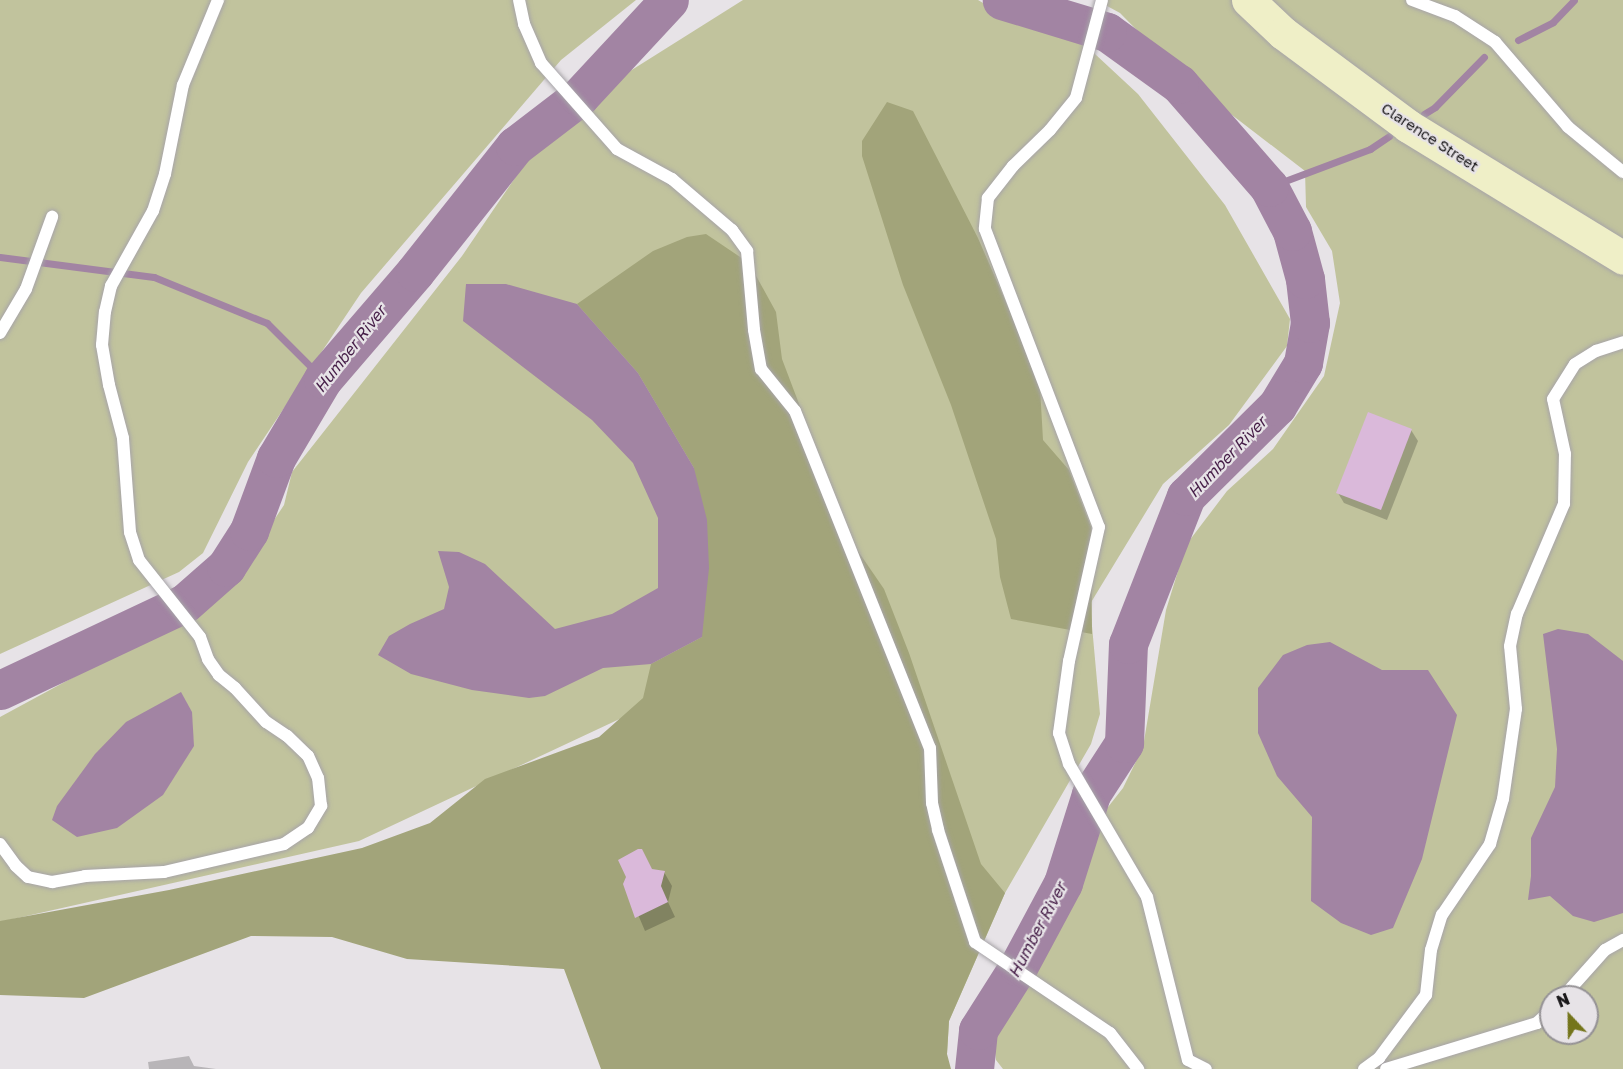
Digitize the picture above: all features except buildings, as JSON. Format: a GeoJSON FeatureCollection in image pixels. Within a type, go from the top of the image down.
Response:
{"type":"FeatureCollection","features":[{"type":"Feature","properties":{"kind":"street","name":"Clarence Street"},"geometry":{"type":"LineString","coordinates":[[1248,0],[1283,33],[1408,126],[1623,258]]}},
{"type":"Feature","properties":{"kind":"lane"},"geometry":{"type":"LineString","coordinates":[[0,844],[16,866],[28,877],[52,882],[85,876],[164,872],[284,844],[308,828],[321,806],[318,778],[308,756],[287,736],[266,722],[235,688],[219,675],[208,659],[200,637],[139,560],[130,532],[123,438],[109,385],[102,345],[105,312],[111,286],[153,211],[165,174],[183,85],[218,0]]}},
{"type":"Feature","properties":{"kind":"lane"},"geometry":{"type":"LineString","coordinates":[[519,0],[525,24],[541,63],[616,149],[672,179],[732,230],[747,251],[754,330],[761,369],[795,411],[930,748],[932,803],[938,830],[975,942],[1110,1033],[1137,1069]]}},
{"type":"Feature","properties":{"kind":"lane"},"geometry":{"type":"LineString","coordinates":[[1102,0],[1076,98],[1050,130],[1013,166],[988,198],[985,229],[1100,527],[1069,661],[1059,733],[1070,764],[1147,897],[1187,1065],[1206,1069]]}},
{"type":"Feature","properties":{"kind":"lane"},"geometry":{"type":"LineString","coordinates":[[1412,0],[1455,16],[1496,42],[1568,127],[1623,172]]}},
{"type":"Feature","properties":{"kind":"lane"},"geometry":{"type":"LineString","coordinates":[[0,333],[26,289],[52,217]]}},
{"type":"Feature","properties":{"kind":"lane"},"geometry":{"type":"LineString","coordinates":[[1364,1069],[1379,1058],[1426,995],[1431,950],[1442,915],[1490,844],[1503,799],[1516,709],[1510,646],[1517,614],[1564,504],[1565,454],[1553,399],[1575,364],[1596,351],[1623,342]]}},
{"type":"Feature","properties":{"kind":"lane"},"geometry":{"type":"LineString","coordinates":[[1574,985],[1605,950],[1623,940]]}},
{"type":"Feature","properties":{"kind":"lane"},"geometry":{"type":"LineString","coordinates":[[1386,1069],[1539,1021]]}},
{"type":"Feature","properties":{"kind":"green space"},"geometry":{"type":"Polygon","coordinates":[[[0,0],[636,0],[561,60],[361,293],[248,462],[203,553],[179,572],[0,654],[0,0]]]}},
{"type":"Feature","properties":{"kind":"green space"},"geometry":{"type":"Polygon","coordinates":[[[743,0],[978,0],[1000,13],[1081,41],[1138,94],[1225,205],[1290,319],[1287,346],[1229,425],[1163,484],[1090,604],[1100,714],[1091,744],[1005,893],[949,1021],[947,1054],[705,679],[359,841],[0,922],[0,717],[168,626],[241,570],[284,505],[292,472],[462,256],[538,144],[619,78],[743,0]]]}},
{"type":"Feature","properties":{"kind":"green space"},"geometry":{"type":"Polygon","coordinates":[[[1096,0],[1623,0],[1623,1069],[1003,1069],[996,1060],[990,1012],[1082,840],[1123,788],[1143,747],[1166,610],[1186,545],[1227,491],[1273,449],[1324,376],[1340,303],[1332,251],[1306,207],[1305,171],[1184,78],[1120,13],[1096,0]]]}},
{"type":"Feature","properties":{"kind":"green space"},"geometry":{"type":"Polygon","coordinates":[[[887,102],[913,111],[978,238],[1025,346],[1040,387],[1043,440],[1069,470],[1091,527],[1092,634],[1011,619],[1000,577],[996,539],[951,405],[903,285],[862,156],[862,141],[887,102]]]}},
{"type":"Feature","properties":{"kind":"green space"},"geometry":{"type":"Polygon","coordinates":[[[706,234],[749,263],[776,312],[782,359],[851,541],[884,589],[909,653],[981,864],[1005,893],[949,1021],[947,1054],[951,1069],[601,1069],[564,969],[407,959],[332,937],[251,936],[84,998],[0,995],[0,921],[169,890],[362,848],[430,823],[485,779],[599,737],[643,698],[651,664],[702,637],[694,468],[638,373],[577,304],[653,251],[687,237],[706,234]]]}},
{"type":"Feature","properties":{"kind":"shaded area"},"geometry":{"type":"Polygon","coordinates":[[[466,284],[506,284],[577,304],[638,373],[694,468],[707,520],[709,568],[702,637],[651,664],[603,668],[545,696],[529,698],[472,690],[411,674],[378,655],[389,636],[444,609],[449,587],[438,551],[459,552],[485,564],[555,629],[612,614],[658,588],[658,518],[633,463],[592,420],[463,321],[466,284]]]}},
{"type":"Feature","properties":{"kind":"shaded area"},"geometry":{"type":"Polygon","coordinates":[[[1558,629],[1588,634],[1623,661],[1623,913],[1594,922],[1573,916],[1550,896],[1528,900],[1531,876],[1531,838],[1555,787],[1557,749],[1543,634],[1558,629]]]}},
{"type":"Feature","properties":{"kind":"shaded area"},"geometry":{"type":"Polygon","coordinates":[[[1330,642],[1382,670],[1428,670],[1457,715],[1422,859],[1393,928],[1371,935],[1341,923],[1311,901],[1312,817],[1277,776],[1258,733],[1258,688],[1283,655],[1307,645],[1330,642]]]}},
{"type":"Feature","properties":{"kind":"shaded area"},"geometry":{"type":"Polygon","coordinates":[[[181,692],[192,712],[194,746],[163,795],[117,828],[77,837],[52,820],[57,806],[95,754],[126,722],[181,692]]]}},
{"type":"Feature","properties":{"kind":"waterway","name":"Humber River"},"geometry":{"type":"LineString","coordinates":[[0,690],[185,603],[226,567],[249,531],[276,458],[323,379],[415,272],[515,146],[579,97],[669,0]]}},
{"type":"Feature","properties":{"kind":"waterway","name":"Humber River"},"geometry":{"type":"LineString","coordinates":[[974,1069],[978,1030],[1018,967],[1063,883],[1091,794],[1124,743],[1128,644],[1186,496],[1277,406],[1303,363],[1310,323],[1305,279],[1292,231],[1269,187],[1179,84],[1107,32],[1002,0]]}},
{"type":"Feature","properties":{"kind":"waterway"},"geometry":{"type":"LineString","coordinates":[[1518,40],[1553,22],[1574,0]]}},
{"type":"Feature","properties":{"kind":"waterway"},"geometry":{"type":"LineString","coordinates":[[1424,114],[1435,107],[1484,57]]}},
{"type":"Feature","properties":{"kind":"waterway"},"geometry":{"type":"LineString","coordinates":[[1269,187],[1370,149],[1389,136]]}},
{"type":"Feature","properties":{"kind":"waterway"},"geometry":{"type":"LineString","coordinates":[[0,257],[154,277],[267,323],[323,379]]}}]}
